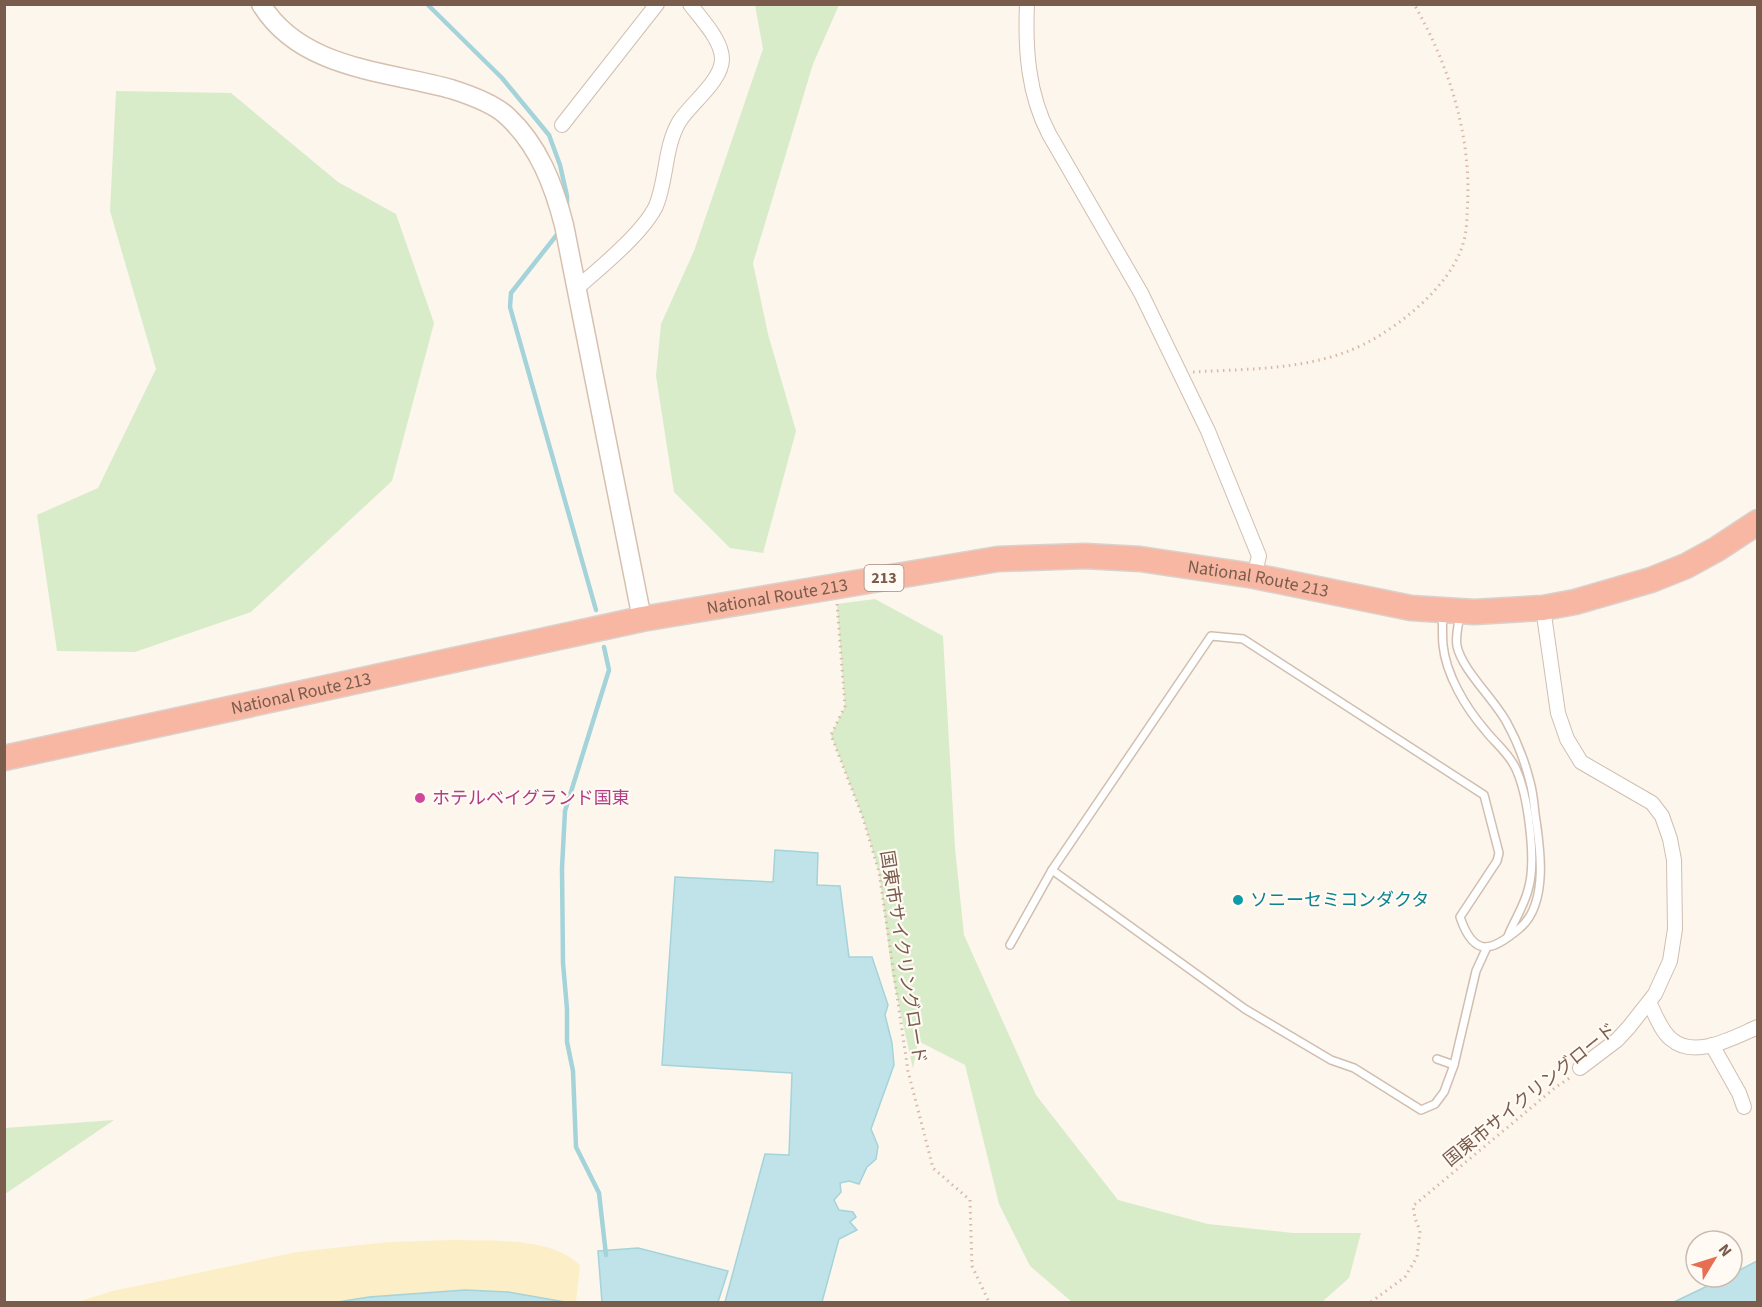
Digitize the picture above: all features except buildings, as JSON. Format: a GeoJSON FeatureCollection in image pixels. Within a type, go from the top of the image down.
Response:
{"type":"FeatureCollection","features":[{"type":"Feature","properties":{"kind":"highway","name":"National Route 213"},"geometry":{"type":"LineString","coordinates":[[4,758],[642,619],[998,560],[1085,556],[1140,559],[1254,576],[1411,608],[1451,611],[1543,608],[1575,602],[1651,580],[1696,561],[1758,522]]}},
{"type":"Feature","properties":{"kind":"street"},"geometry":{"type":"LineString","coordinates":[[261,4],[267,14],[293,40],[330,59],[473,96],[508,116],[538,154],[555,192],[577,288],[642,619]]}},
{"type":"Feature","properties":{"kind":"street"},"geometry":{"type":"LineString","coordinates":[[562,124],[657,4]]}},
{"type":"Feature","properties":{"kind":"street"},"geometry":{"type":"LineString","coordinates":[[577,288],[649,217],[659,196],[676,127],[719,71],[722,60],[720,49],[690,4]]}},
{"type":"Feature","properties":{"kind":"street"},"geometry":{"type":"LineString","coordinates":[[1028,4],[1026,34],[1030,76],[1038,109],[1049,134],[1141,293],[1208,431],[1259,556],[1254,576]]}},
{"type":"Feature","properties":{"kind":"street"},"geometry":{"type":"LineString","coordinates":[[1543,608],[1558,713],[1567,739],[1581,762],[1652,803],[1662,816],[1670,839],[1676,892],[1675,929],[1670,961],[1656,994],[1617,1040],[1577,1072]]}},
{"type":"Feature","properties":{"kind":"street"},"geometry":{"type":"LineString","coordinates":[[1649,1002],[1659,1023],[1671,1040],[1687,1047],[1712,1045],[1758,1027]]}},
{"type":"Feature","properties":{"kind":"street"},"geometry":{"type":"LineString","coordinates":[[1712,1045],[1728,1072],[1744,1107]]}},
{"type":"Feature","properties":{"kind":"lane"},"geometry":{"type":"LineString","coordinates":[[1010,945],[1052,870],[1211,636],[1243,639],[1484,795],[1499,853],[1497,861],[1460,917],[1470,940],[1477,946],[1487,947],[1507,938],[1526,922],[1537,898],[1541,858],[1531,785],[1521,753],[1506,722],[1465,663],[1457,645],[1451,611]]}},
{"type":"Feature","properties":{"kind":"lane"},"geometry":{"type":"LineString","coordinates":[[1451,611],[1443,647],[1454,682],[1462,699],[1478,721],[1507,753],[1516,768],[1522,786],[1530,834],[1532,873],[1528,890],[1507,938]]}},
{"type":"Feature","properties":{"kind":"lane"},"geometry":{"type":"LineString","coordinates":[[1052,870],[1245,1010],[1331,1060],[1354,1068],[1421,1110],[1435,1104],[1444,1092],[1454,1065],[1476,970],[1487,947]]}},
{"type":"Feature","properties":{"kind":"lane"},"geometry":{"type":"LineString","coordinates":[[1437,1059],[1454,1065]]}},
{"type":"Feature","properties":{"kind":"path"},"geometry":{"type":"LineString","coordinates":[[1179,372],[1288,366],[1346,352],[1368,342],[1393,326],[1428,296],[1450,272],[1463,244],[1469,191],[1467,158],[1457,105],[1437,48],[1414,4]]}},
{"type":"Feature","properties":{"kind":"path","name":"国東市サイクリングロード"},"geometry":{"type":"LineString","coordinates":[[837,604],[845,706],[831,735],[863,818],[879,872],[908,1071],[933,1168],[970,1200],[972,1266],[989,1302]]}},
{"type":"Feature","properties":{"kind":"path","name":"国東市サイクリングロード"},"geometry":{"type":"LineString","coordinates":[[1371,1302],[1405,1277],[1417,1257],[1420,1231],[1413,1206],[1577,1072]]}},
{"type":"Feature","properties":{"kind":"green space"},"geometry":{"type":"Polygon","coordinates":[[[755,5],[839,5],[813,64],[753,263],[768,334],[796,431],[763,553],[730,548],[674,492],[656,376],[661,324],[694,251],[763,49],[755,5]]]}},
{"type":"Feature","properties":{"kind":"green space"},"geometry":{"type":"Polygon","coordinates":[[[116,91],[231,93],[338,182],[396,214],[434,323],[392,481],[251,612],[135,652],[57,651],[37,515],[98,488],[156,369],[110,211],[116,91]]]}},
{"type":"Feature","properties":{"kind":"green space"},"geometry":{"type":"Polygon","coordinates":[[[875,599],[943,636],[955,848],[964,935],[1036,1095],[1118,1200],[1208,1224],[1293,1233],[1361,1233],[1349,1278],[1322,1302],[1072,1302],[1030,1266],[999,1204],[965,1065],[918,1041],[913,1069],[892,974],[879,872],[863,818],[831,735],[845,706],[837,604],[875,599]]]}},
{"type":"Feature","properties":{"kind":"green space"},"geometry":{"type":"Polygon","coordinates":[[[114,1120],[5,1194],[5,1128],[114,1120]]]}},
{"type":"Feature","properties":{"kind":"sand"},"geometry":{"type":"Polygon","coordinates":[[[454,1240],[521,1242],[554,1249],[568,1256],[580,1265],[576,1302],[77,1302],[113,1291],[297,1252],[388,1242],[454,1240]]]}},
{"type":"Feature","properties":{"kind":"water"},"geometry":{"type":"Polygon","coordinates":[[[775,850],[818,853],[817,885],[840,886],[849,957],[872,957],[888,1005],[885,1015],[892,1043],[894,1065],[871,1129],[878,1146],[876,1159],[867,1167],[859,1184],[849,1181],[840,1183],[841,1192],[834,1200],[839,1210],[853,1212],[856,1217],[850,1222],[857,1230],[839,1239],[822,1302],[725,1302],[765,1154],[789,1155],[792,1073],[662,1065],[675,877],[773,882],[775,850]]]}},
{"type":"Feature","properties":{"kind":"water"},"geometry":{"type":"Polygon","coordinates":[[[638,1248],[728,1271],[718,1302],[602,1302],[598,1251],[638,1248]]]}},
{"type":"Feature","properties":{"kind":"water"},"geometry":{"type":"Polygon","coordinates":[[[1757,1261],[1757,1302],[1674,1302],[1701,1289],[1744,1289],[1744,1268],[1757,1261]]]}},
{"type":"Feature","properties":{"kind":"water"},"geometry":{"type":"Polygon","coordinates":[[[465,1290],[508,1292],[565,1302],[338,1302],[369,1297],[465,1290]]]}},
{"type":"Feature","properties":{"kind":"waterway"},"geometry":{"type":"LineString","coordinates":[[427,4],[502,78],[549,135],[560,165],[567,196],[567,208]]}},
{"type":"Feature","properties":{"kind":"waterway"},"geometry":{"type":"LineString","coordinates":[[559,232],[511,293],[510,307],[596,610]]}},
{"type":"Feature","properties":{"kind":"waterway"},"geometry":{"type":"LineString","coordinates":[[604,647],[609,670],[565,811],[562,868],[563,963],[567,1042],[573,1071],[576,1147],[599,1193],[606,1255]]}},
{"type":"Feature","properties":{"kind":"place","name":"ホテルベイグランド国東"},"geometry":{"type":"Point","coordinates":[420,798]}},
{"type":"Feature","properties":{"kind":"place","name":"ソニーセミコンダクタ"},"geometry":{"type":"Point","coordinates":[1238,900]}}]}
